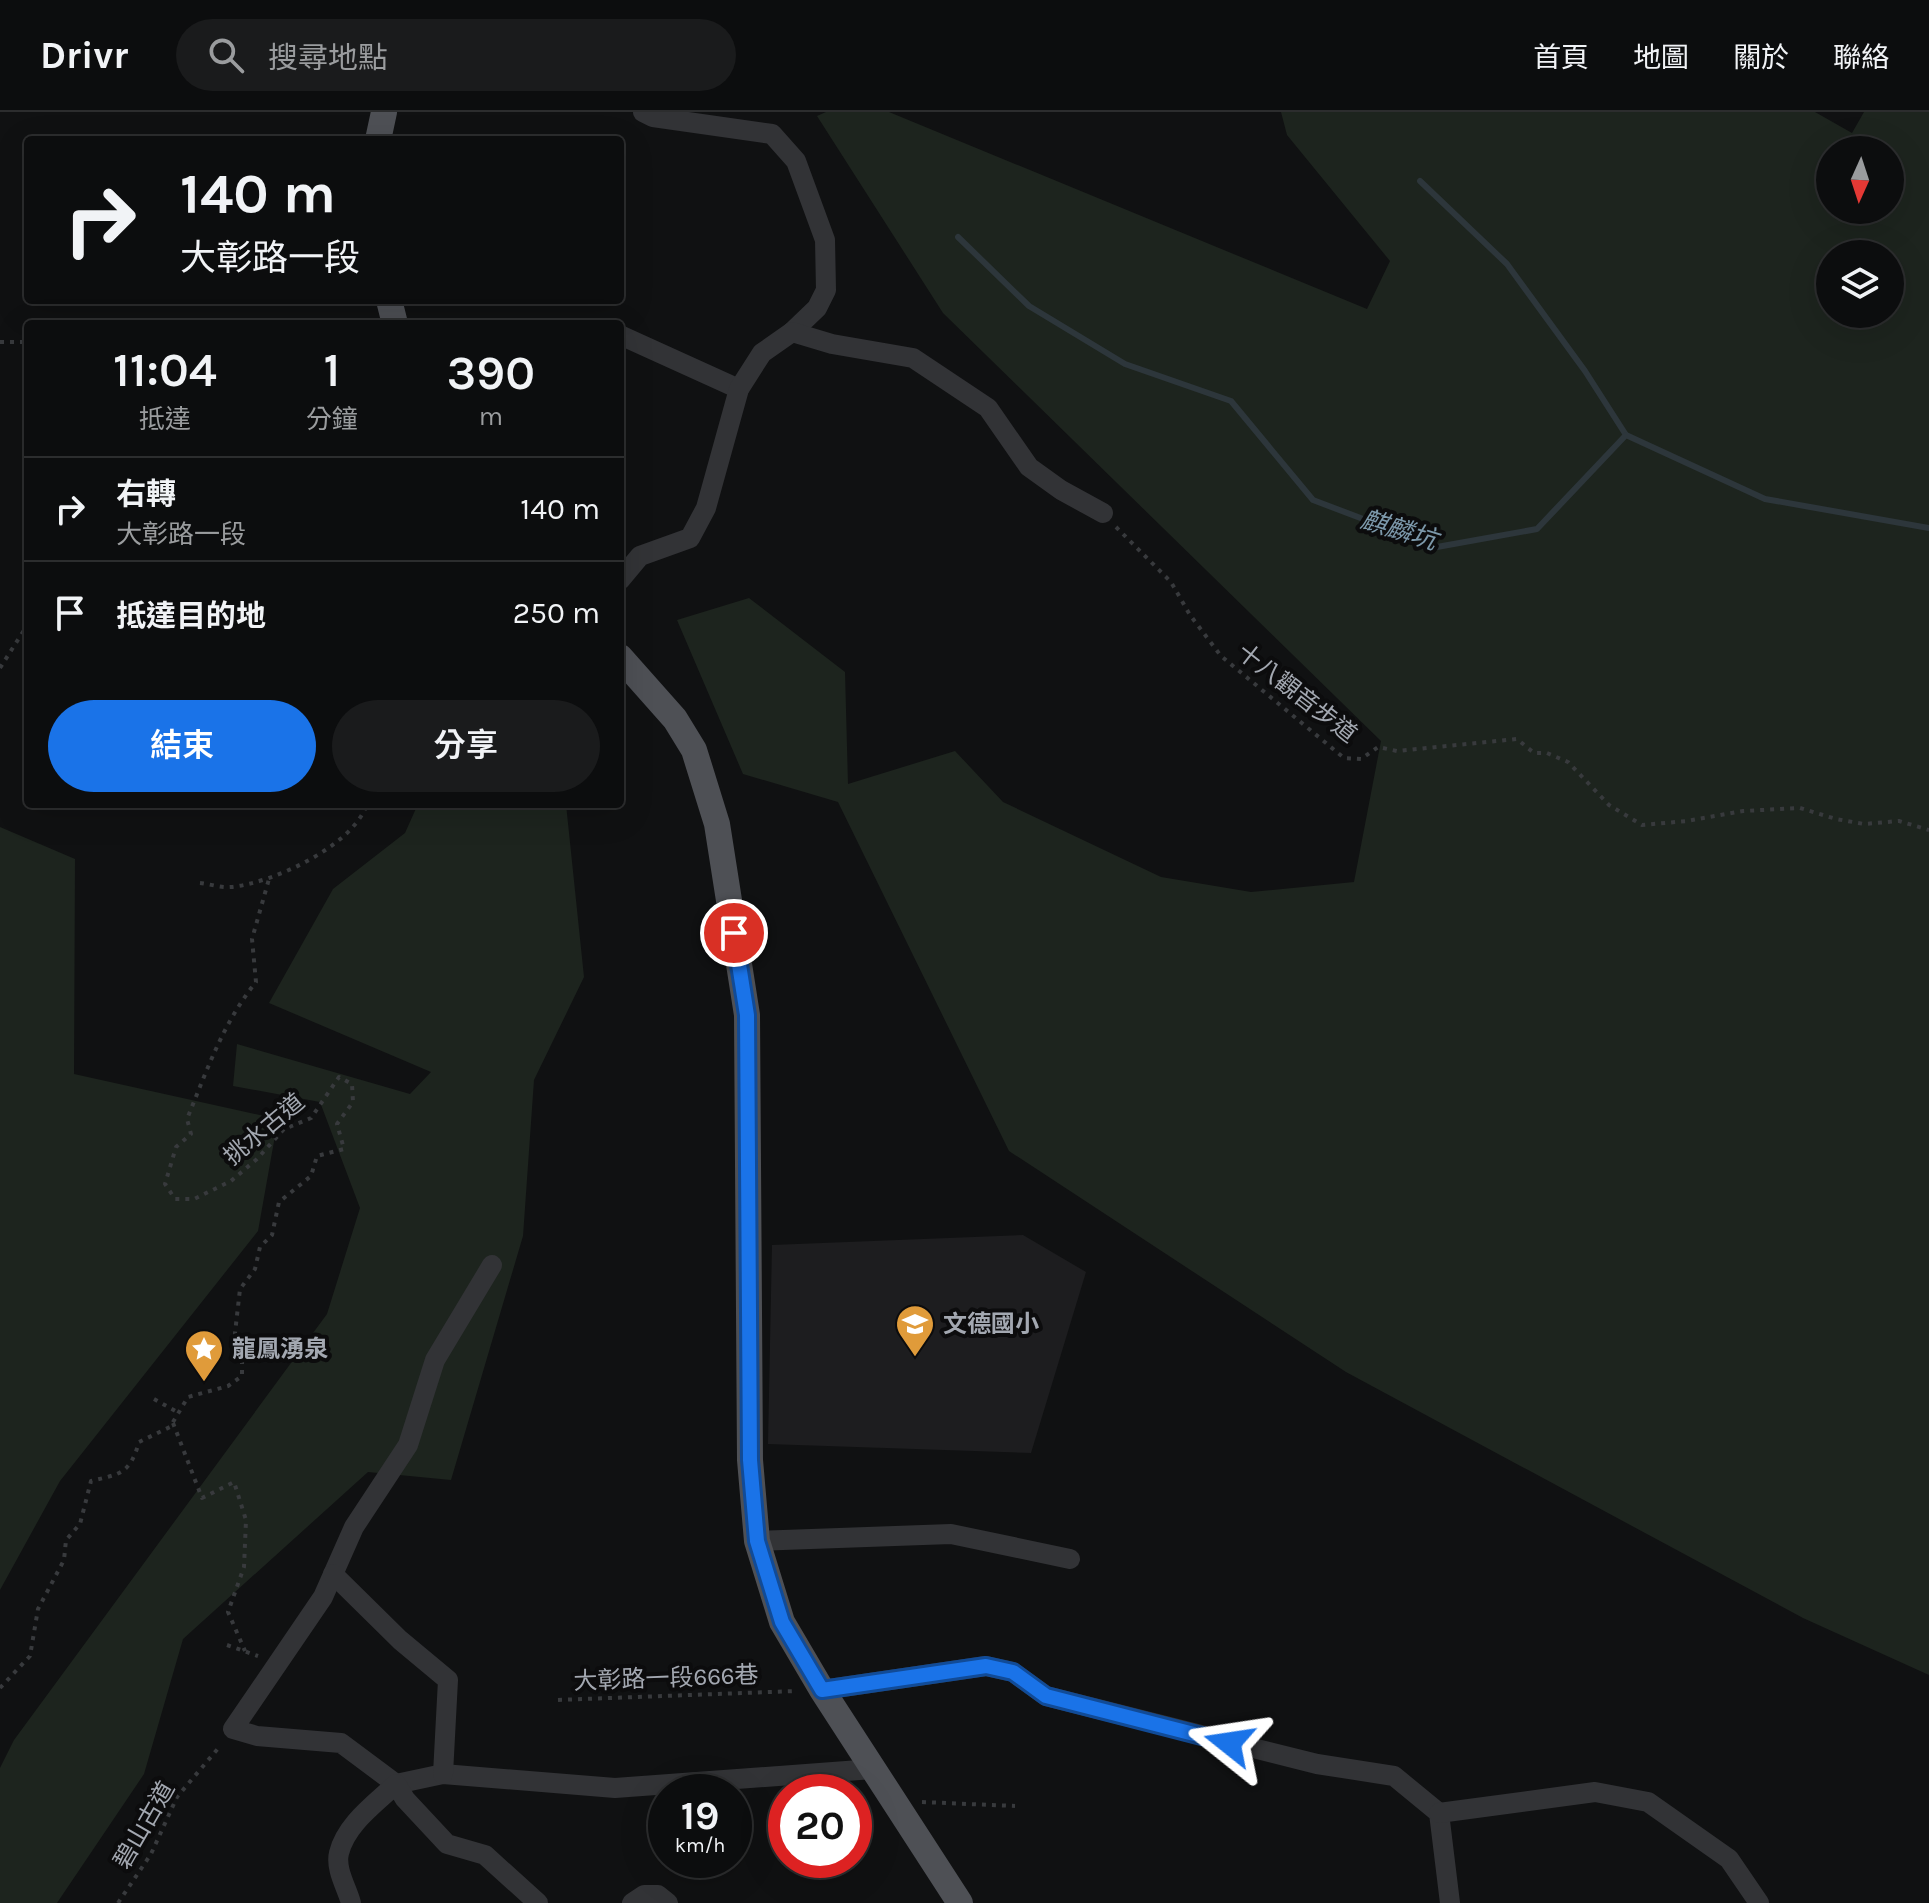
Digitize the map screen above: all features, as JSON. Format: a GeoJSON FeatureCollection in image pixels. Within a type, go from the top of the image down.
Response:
{"type":"FeatureCollection","features":[{"type":"Feature","properties":{"kind":"main road"},"geometry":{"type":"LineString","coordinates":[[379,136],[384,112]]}},
{"type":"Feature","properties":{"kind":"main road"},"geometry":{"type":"LineString","coordinates":[[624,662],[675,719],[694,750],[717,824],[747,1015],[750,1460],[757,1541],[782,1622],[822,1690],[960,1903]]}},
{"type":"Feature","properties":{"kind":"lane"},"geometry":{"type":"LineString","coordinates":[[624,575],[640,556],[690,538],[706,508],[739,389],[762,353],[792,332],[817,308],[826,290],[825,240],[796,161],[772,134],[653,117],[643,112]]}},
{"type":"Feature","properties":{"kind":"lane"},"geometry":{"type":"LineString","coordinates":[[792,332],[832,344],[913,358],[988,408],[1029,467],[1061,490],[1103,513]]}},
{"type":"Feature","properties":{"kind":"lane"},"geometry":{"type":"LineString","coordinates":[[624,337],[739,389]]}},
{"type":"Feature","properties":{"kind":"lane"},"geometry":{"type":"LineString","coordinates":[[492,1265],[435,1360],[408,1445],[354,1527],[323,1597],[233,1729],[257,1736],[341,1743],[396,1784],[405,1799],[447,1844],[485,1855],[538,1903]]}},
{"type":"Feature","properties":{"kind":"lane"},"geometry":{"type":"LineString","coordinates":[[757,1541],[951,1534],[1070,1559]]}},
{"type":"Feature","properties":{"kind":"lane"},"geometry":{"type":"LineString","coordinates":[[333,1574],[400,1640],[448,1680],[443,1774]]}},
{"type":"Feature","properties":{"kind":"lane"},"geometry":{"type":"LineString","coordinates":[[822,1690],[986,1666],[1013,1672],[1046,1696],[1302,1761],[1394,1776],[1439,1813],[1450,1903]]}},
{"type":"Feature","properties":{"kind":"lane"},"geometry":{"type":"LineString","coordinates":[[351,1903],[341,1874],[339,1854],[354,1823],[396,1784],[443,1774],[615,1788],[873,1769]]}},
{"type":"Feature","properties":{"kind":"lane"},"geometry":{"type":"LineString","coordinates":[[1439,1813],[1595,1792],[1648,1802],[1729,1859],[1759,1903]]}},
{"type":"Feature","properties":{"kind":"lane"},"geometry":{"type":"LineString","coordinates":[[632,1903],[644,1895],[658,1895],[668,1903]]}},
{"type":"Feature","properties":{"kind":"path"},"geometry":{"type":"LineString","coordinates":[[0,342],[24,342]]}},
{"type":"Feature","properties":{"kind":"path","name":"十八觀音步道"},"geometry":{"type":"LineString","coordinates":[[1103,513],[1171,582],[1190,615],[1221,656],[1344,758],[1361,759],[1378,747],[1397,751],[1517,739],[1534,753],[1547,753],[1568,762],[1609,805],[1642,825],[1743,811],[1800,808],[1864,824],[1899,821],[1929,830]]}},
{"type":"Feature","properties":{"kind":"path"},"geometry":{"type":"LineString","coordinates":[[0,668],[24,630]]}},
{"type":"Feature","properties":{"kind":"path"},"geometry":{"type":"LineString","coordinates":[[200,883],[229,887],[269,879],[346,836],[364,808]]}},
{"type":"Feature","properties":{"kind":"path","name":"挑水古道"},"geometry":{"type":"LineString","coordinates":[[0,1688],[30,1656],[38,1609],[64,1560],[66,1540],[80,1524],[91,1481],[123,1473],[135,1458],[139,1442],[170,1427],[188,1397],[228,1386],[242,1376],[242,1350],[235,1333],[240,1289],[255,1269],[260,1247],[272,1235],[279,1202],[311,1176],[317,1156],[344,1149],[337,1124],[353,1102],[352,1084],[339,1077],[311,1118],[284,1129],[257,1159],[231,1181],[194,1199],[175,1199],[165,1184],[176,1147],[191,1134],[187,1119],[222,1033],[237,1005],[256,982],[252,939],[269,879]]}},
{"type":"Feature","properties":{"kind":"path"},"geometry":{"type":"LineString","coordinates":[[154,1399],[179,1413]]}},
{"type":"Feature","properties":{"kind":"path"},"geometry":{"type":"LineString","coordinates":[[173,1423],[202,1498],[234,1482],[238,1494],[246,1520],[244,1567],[228,1612],[245,1651]]}},
{"type":"Feature","properties":{"kind":"path"},"geometry":{"type":"LineString","coordinates":[[227,1645],[278,1663]]}},
{"type":"Feature","properties":{"kind":"path","name":"大彰路一段666巷"},"geometry":{"type":"LineString","coordinates":[[558,1700],[822,1690]]}},
{"type":"Feature","properties":{"kind":"path","name":"碧山古道"},"geometry":{"type":"LineString","coordinates":[[118,1903],[151,1854],[177,1797],[233,1729]]}},
{"type":"Feature","properties":{"kind":"path"},"geometry":{"type":"LineString","coordinates":[[894,1801],[1015,1806]]}},
{"type":"Feature","properties":{"kind":"shaded area"},"geometry":{"type":"Polygon","coordinates":[[[826,112],[889,112],[1367,309],[1390,261],[1287,135],[1281,112],[1815,112],[1852,133],[1864,112],[1929,112],[1929,1675],[1803,1618],[1346,1372],[1009,1151],[838,802],[743,774],[677,620],[749,598],[845,672],[848,784],[955,751],[1003,802],[1161,877],[1251,892],[1354,882],[1381,741],[943,313],[817,116],[826,112]]]}},
{"type":"Feature","properties":{"kind":"shaded area"},"geometry":{"type":"Polygon","coordinates":[[[416,808],[566,808],[584,977],[534,1080],[523,1236],[451,1480],[368,1472],[183,1639],[144,1774],[57,1903],[0,1903],[0,1768],[14,1740],[327,1314],[360,1208],[320,1102],[233,1086],[237,1044],[410,1094],[431,1072],[269,1003],[333,889],[405,833],[416,808]]]}},
{"type":"Feature","properties":{"kind":"shaded area"},"geometry":{"type":"Polygon","coordinates":[[[0,827],[75,859],[74,1074],[278,1119],[258,1231],[60,1481],[0,1590],[0,827]]]}},
{"type":"Feature","properties":{"kind":"shaded area","name":"文德國小"},"geometry":{"type":"Polygon","coordinates":[[[1023,1235],[1086,1272],[1031,1453],[768,1444],[772,1245],[1023,1235]]]}},
{"type":"Feature","properties":{"kind":"waterway"},"geometry":{"type":"LineString","coordinates":[[1420,181],[1507,264],[1585,371],[1626,435]]}},
{"type":"Feature","properties":{"kind":"waterway","name":"麒麟坑"},"geometry":{"type":"LineString","coordinates":[[958,237],[1029,306],[1125,364],[1231,401],[1313,500],[1437,547],[1537,529],[1626,435],[1765,499],[1929,528]]}},
{"type":"Feature","properties":{"kind":"place","name":"文德國小"},"geometry":{"type":"Point","coordinates":[915,1358]}},
{"type":"Feature","properties":{"kind":"place","name":"龍鳳湧泉"},"geometry":{"type":"Point","coordinates":[204,1383]}},
{"type":"Feature","properties":{"kind":"route"},"geometry":{"type":"LineString","coordinates":[[734,933],[747,1015],[750,1460],[757,1541],[782,1622],[822,1690],[986,1666],[1013,1672],[1046,1696],[1229,1743]]}}]}
